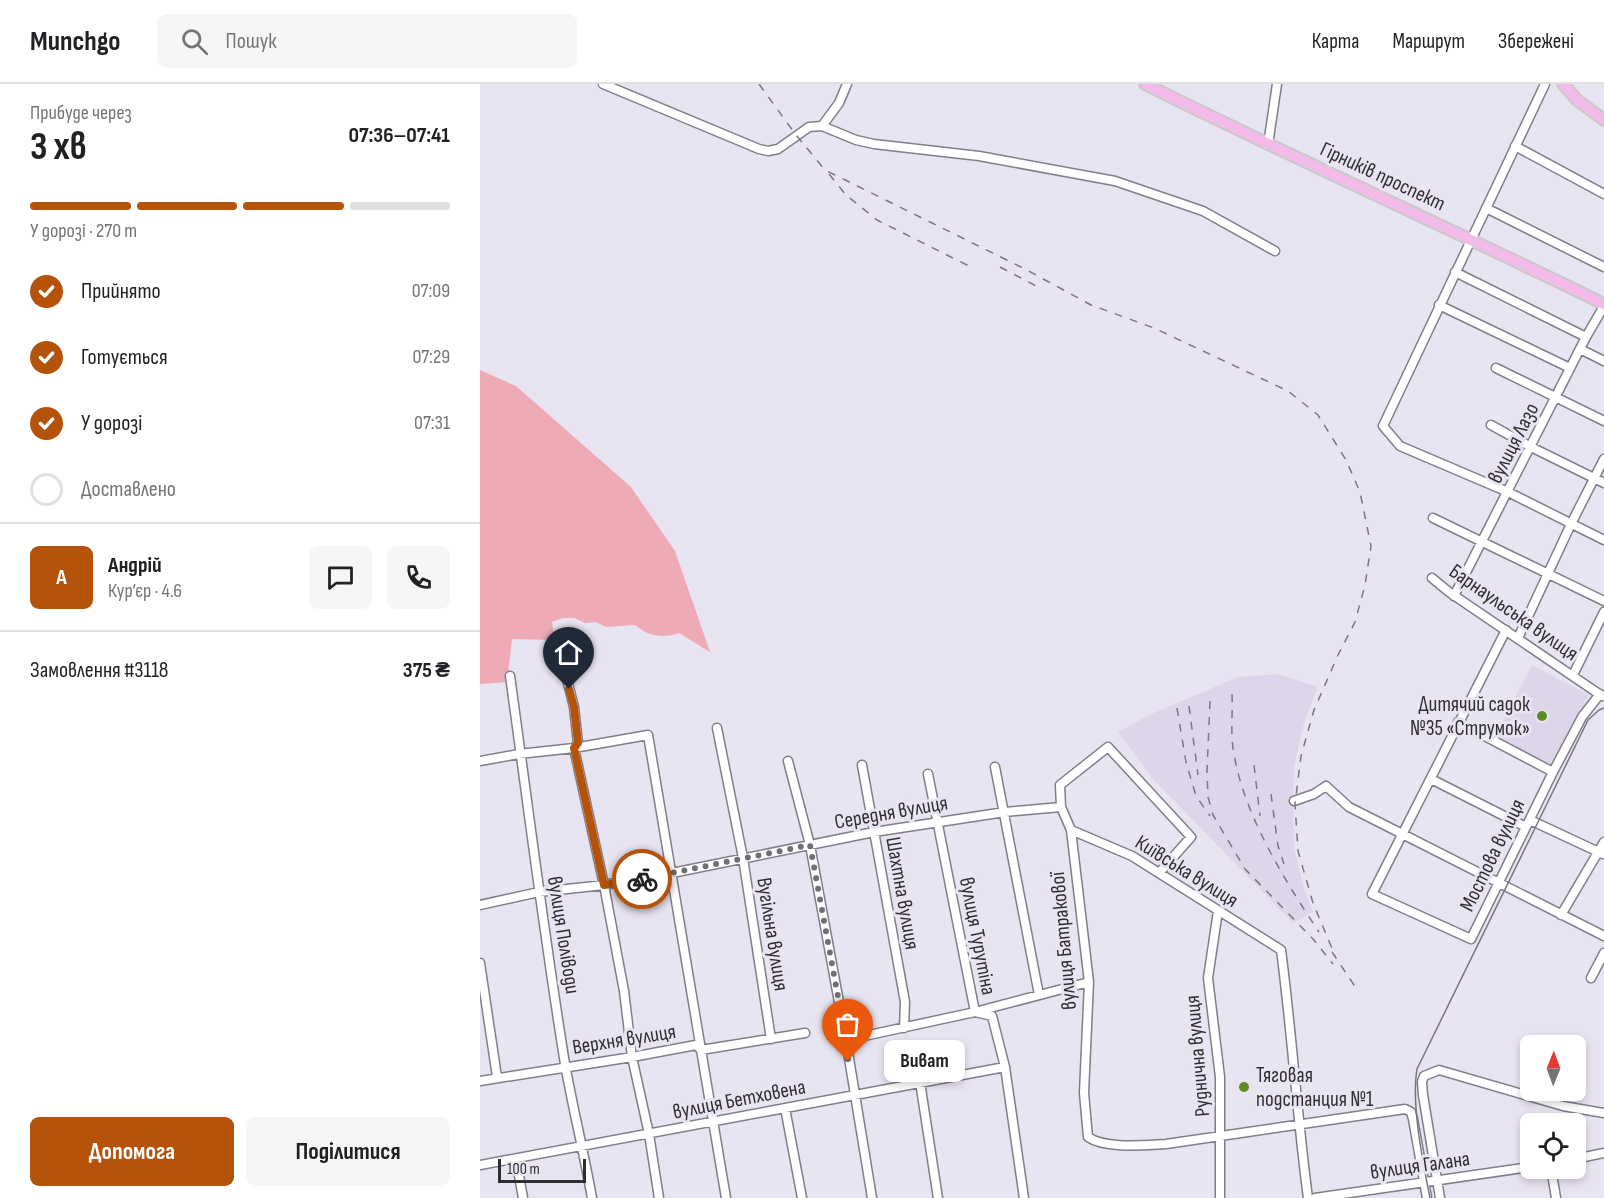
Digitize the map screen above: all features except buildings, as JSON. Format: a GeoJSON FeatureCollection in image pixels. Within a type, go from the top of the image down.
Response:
{"type":"FeatureCollection","features":[{"type":"Feature","properties":{"kind":"main road","name":"Гірників проспект"},"geometry":{"type":"LineString","coordinates":[[1145,84],[1268,145],[1471,238],[1604,305]]}},
{"type":"Feature","properties":{"kind":"main road"},"geometry":{"type":"LineString","coordinates":[[1563,84],[1576,100],[1604,120]]}},
{"type":"Feature","properties":{"kind":"street"},"geometry":{"type":"LineString","coordinates":[[603,84],[768,151],[778,149],[809,127],[822,126],[856,140],[874,144],[979,156],[1114,181],[1203,211],[1275,251]]}},
{"type":"Feature","properties":{"kind":"street"},"geometry":{"type":"LineString","coordinates":[[822,126],[839,103],[847,84]]}},
{"type":"Feature","properties":{"kind":"street"},"geometry":{"type":"LineString","coordinates":[[1268,145],[1277,84]]}},
{"type":"Feature","properties":{"kind":"street"},"geometry":{"type":"LineString","coordinates":[[1545,84],[1383,426],[1400,446],[1508,492],[1604,540]]}},
{"type":"Feature","properties":{"kind":"street"},"geometry":{"type":"LineString","coordinates":[[1515,146],[1604,194]]}},
{"type":"Feature","properties":{"kind":"street"},"geometry":{"type":"LineString","coordinates":[[1486,208],[1604,267]]}},
{"type":"Feature","properties":{"kind":"street"},"geometry":{"type":"LineString","coordinates":[[1455,272],[1586,337]]}},
{"type":"Feature","properties":{"kind":"street"},"geometry":{"type":"LineString","coordinates":[[1439,305],[1570,368]]}},
{"type":"Feature","properties":{"kind":"street","name":"вулиця Лазо"},"geometry":{"type":"LineString","coordinates":[[1454,596],[1604,305]]}},
{"type":"Feature","properties":{"kind":"street"},"geometry":{"type":"LineString","coordinates":[[1580,349],[1604,361]]}},
{"type":"Feature","properties":{"kind":"street"},"geometry":{"type":"LineString","coordinates":[[1496,368],[1604,422]]}},
{"type":"Feature","properties":{"kind":"street"},"geometry":{"type":"LineString","coordinates":[[1491,425],[1604,483]]}},
{"type":"Feature","properties":{"kind":"street"},"geometry":{"type":"LineString","coordinates":[[1518,638],[1604,459]]}},
{"type":"Feature","properties":{"kind":"street"},"geometry":{"type":"LineString","coordinates":[[1433,518],[1604,601]]}},
{"type":"Feature","properties":{"kind":"street","name":"Барнаульська вулиця"},"geometry":{"type":"LineString","coordinates":[[1432,578],[1454,596],[1602,695]]}},
{"type":"Feature","properties":{"kind":"street"},"geometry":{"type":"LineString","coordinates":[[1573,675],[1600,628],[1604,612]]}},
{"type":"Feature","properties":{"kind":"street"},"geometry":{"type":"LineString","coordinates":[[1402,834],[1506,630]]}},
{"type":"Feature","properties":{"kind":"street"},"geometry":{"type":"LineString","coordinates":[[560,652],[574,707],[578,743],[574,748]]}},
{"type":"Feature","properties":{"kind":"street","name":"вулиця Поліводи"},"geometry":{"type":"LineString","coordinates":[[510,676],[519,754],[566,1066],[592,1198]]}},
{"type":"Feature","properties":{"kind":"street","name":"Мостова вулиця"},"geometry":{"type":"LineString","coordinates":[[1402,834],[1372,894],[1471,939],[1582,717],[1602,695]]}},
{"type":"Feature","properties":{"kind":"street"},"geometry":{"type":"LineString","coordinates":[[1458,722],[1553,772]]}},
{"type":"Feature","properties":{"kind":"street","name":"Вугільна вулиця"},"geometry":{"type":"LineString","coordinates":[[717,728],[743,858],[771,1039]]}},
{"type":"Feature","properties":{"kind":"street"},"geometry":{"type":"LineString","coordinates":[[480,761],[648,735],[726,1198]]}},
{"type":"Feature","properties":{"kind":"street"},"geometry":{"type":"LineString","coordinates":[[1061,807],[1060,785],[1108,747],[1191,837],[1159,873]]}},
{"type":"Feature","properties":{"kind":"street"},"geometry":{"type":"LineString","coordinates":[[574,748],[604,885],[624,991],[632,1057],[649,1134],[659,1198]]}},
{"type":"Feature","properties":{"kind":"street"},"geometry":{"type":"LineString","coordinates":[[788,761],[810,845],[872,1198]]}},
{"type":"Feature","properties":{"kind":"street","name":"Шахтна вулиця"},"geometry":{"type":"LineString","coordinates":[[862,765],[905,1002],[904,1028]]}},
{"type":"Feature","properties":{"kind":"street"},"geometry":{"type":"LineString","coordinates":[[995,767],[1039,995]]}},
{"type":"Feature","properties":{"kind":"street","name":"вулиця Турутіна"},"geometry":{"type":"LineString","coordinates":[[928,774],[975,1012],[992,1016],[1005,1067],[1024,1198]]}},
{"type":"Feature","properties":{"kind":"street"},"geometry":{"type":"LineString","coordinates":[[1431,779],[1601,853]]}},
{"type":"Feature","properties":{"kind":"street"},"geometry":{"type":"LineString","coordinates":[[1294,801],[1314,794],[1326,786],[1349,807],[1604,936]]}},
{"type":"Feature","properties":{"kind":"street","name":"Середня вулиця"},"geometry":{"type":"LineString","coordinates":[[480,905],[539,892],[604,885],[672,873],[874,832],[1005,812],[1061,807]]}},
{"type":"Feature","properties":{"kind":"street","name":"вулиця Батракової"},"geometry":{"type":"LineString","coordinates":[[1061,807],[1071,830],[1089,982],[1084,1093],[1088,1137],[1096,1142],[1136,1145],[1166,1144],[1221,1135]]}},
{"type":"Feature","properties":{"kind":"street","name":"Київська вулиця"},"geometry":{"type":"LineString","coordinates":[[1071,830],[1132,856],[1281,950],[1291,1025],[1298,1124]]}},
{"type":"Feature","properties":{"kind":"street"},"geometry":{"type":"LineString","coordinates":[[1561,915],[1601,853],[1604,842]]}},
{"type":"Feature","properties":{"kind":"street","name":"Руднична вулиця"},"geometry":{"type":"LineString","coordinates":[[1218,911],[1208,978],[1220,1077],[1221,1198]]}},
{"type":"Feature","properties":{"kind":"street"},"geometry":{"type":"LineString","coordinates":[[1592,978],[1604,953]]}},
{"type":"Feature","properties":{"kind":"street"},"geometry":{"type":"LineString","coordinates":[[480,963],[497,1077]]}},
{"type":"Feature","properties":{"kind":"street"},"geometry":{"type":"LineString","coordinates":[[846,1040],[975,1012],[1089,982]]}},
{"type":"Feature","properties":{"kind":"street","name":"Верхня вулиця"},"geometry":{"type":"LineString","coordinates":[[480,1081],[696,1045],[701,1050],[805,1033]]}},
{"type":"Feature","properties":{"kind":"street","name":"вулиця Бетховена"},"geometry":{"type":"LineString","coordinates":[[480,1165],[1005,1067]]}},
{"type":"Feature","properties":{"kind":"street"},"geometry":{"type":"LineString","coordinates":[[1440,1198],[1427,1129],[1422,1082],[1424,1076],[1439,1070],[1563,1106],[1604,1113]]}},
{"type":"Feature","properties":{"kind":"street"},"geometry":{"type":"LineString","coordinates":[[920,1082],[938,1198]]}},
{"type":"Feature","properties":{"kind":"street"},"geometry":{"type":"LineString","coordinates":[[785,1108],[802,1198]]}},
{"type":"Feature","properties":{"kind":"street"},"geometry":{"type":"LineString","coordinates":[[1221,1135],[1405,1109],[1411,1112],[1413,1119],[1427,1198]]}},
{"type":"Feature","properties":{"kind":"street"},"geometry":{"type":"LineString","coordinates":[[1298,1124],[1308,1198]]}},
{"type":"Feature","properties":{"kind":"street"},"geometry":{"type":"LineString","coordinates":[[1586,1157],[1604,1153]]}},
{"type":"Feature","properties":{"kind":"street"},"geometry":{"type":"LineString","coordinates":[[516,1159],[523,1198]]}},
{"type":"Feature","properties":{"kind":"street","name":"вулиця Галана"},"geometry":{"type":"LineString","coordinates":[[1316,1198],[1520,1169]]}},
{"type":"Feature","properties":{"kind":"street"},"geometry":{"type":"LineString","coordinates":[[1553,1179],[1556,1198]]}},
{"type":"Feature","properties":{"kind":"shaded area"},"geometry":{"type":"Polygon","coordinates":[[[480,370],[516,386],[631,487],[675,551],[710,652],[679,633],[667,636],[656,635],[645,632],[635,625],[606,627],[596,622],[585,623],[574,618],[563,618],[552,622],[555,640],[512,639],[507,682],[480,684],[480,370]]]}},
{"type":"Feature","properties":{"kind":"shaded area","name":"Дитячий садок №35 «Струмок»"},"geometry":{"type":"Polygon","coordinates":[[[1532,665],[1589,695],[1551,767],[1494,737],[1532,665]]]}},
{"type":"Feature","properties":{"kind":"shaded area"},"geometry":{"type":"Polygon","coordinates":[[[1277,674],[1316,686],[1317,689],[1304,723],[1294,767],[1293,799],[1294,848],[1313,912],[1293,923],[1154,780],[1118,732],[1149,715],[1238,677],[1277,674]]]}},
{"type":"Feature","properties":{"kind":"tram line"},"geometry":{"type":"LineString","coordinates":[[1430,1198],[1417,1116],[1417,1069],[1588,720],[1604,708]]}},
{"type":"Feature","properties":{"kind":"railway"},"geometry":{"type":"LineString","coordinates":[[759,84],[825,170],[1025,269],[1091,305],[1154,328],[1288,391],[1318,415],[1346,460],[1360,492],[1371,546],[1365,585],[1355,622],[1314,710],[1301,756],[1295,804],[1298,851],[1313,903],[1336,958]]}},
{"type":"Feature","properties":{"kind":"railway"},"geometry":{"type":"LineString","coordinates":[[829,174],[846,195],[877,220],[969,266]]}},
{"type":"Feature","properties":{"kind":"railway"},"geometry":{"type":"LineString","coordinates":[[1000,267],[1040,288]]}},
{"type":"Feature","properties":{"kind":"railway"},"geometry":{"type":"LineString","coordinates":[[1232,694],[1233,747],[1239,777],[1247,800],[1268,847],[1319,932]]}},
{"type":"Feature","properties":{"kind":"railway"},"geometry":{"type":"LineString","coordinates":[[1210,701],[1207,771],[1208,797],[1213,815],[1245,869],[1313,939],[1333,964]]}},
{"type":"Feature","properties":{"kind":"railway"},"geometry":{"type":"LineString","coordinates":[[1189,706],[1198,775]]}},
{"type":"Feature","properties":{"kind":"railway"},"geometry":{"type":"LineString","coordinates":[[1177,708],[1186,762],[1196,796],[1210,816]]}},
{"type":"Feature","properties":{"kind":"railway"},"geometry":{"type":"LineString","coordinates":[[1254,765],[1260,816]]}},
{"type":"Feature","properties":{"kind":"railway"},"geometry":{"type":"LineString","coordinates":[[1271,794],[1278,846],[1284,864]]}},
{"type":"Feature","properties":{"kind":"railway"},"geometry":{"type":"LineString","coordinates":[[1332,952],[1358,991]]}},
{"type":"Feature","properties":{"kind":"way so far"},"geometry":{"type":"LineString","coordinates":[[642,879],[810,845],[848,1061]]}},
{"type":"Feature","properties":{"kind":"place","name":"Дитячий садок №35 «Струмок»"},"geometry":{"type":"Point","coordinates":[1542,716]}},
{"type":"Feature","properties":{"kind":"place","name":"Виват"},"geometry":{"type":"Point","coordinates":[848,1061]}},
{"type":"Feature","properties":{"kind":"place","name":"Тяговая подстанция №1"},"geometry":{"type":"Point","coordinates":[1244,1087]}},
{"type":"Feature","properties":{"kind":"route"},"geometry":{"type":"LineString","coordinates":[[569,689],[574,707],[578,743],[574,748],[604,885],[642,879]]}}]}
